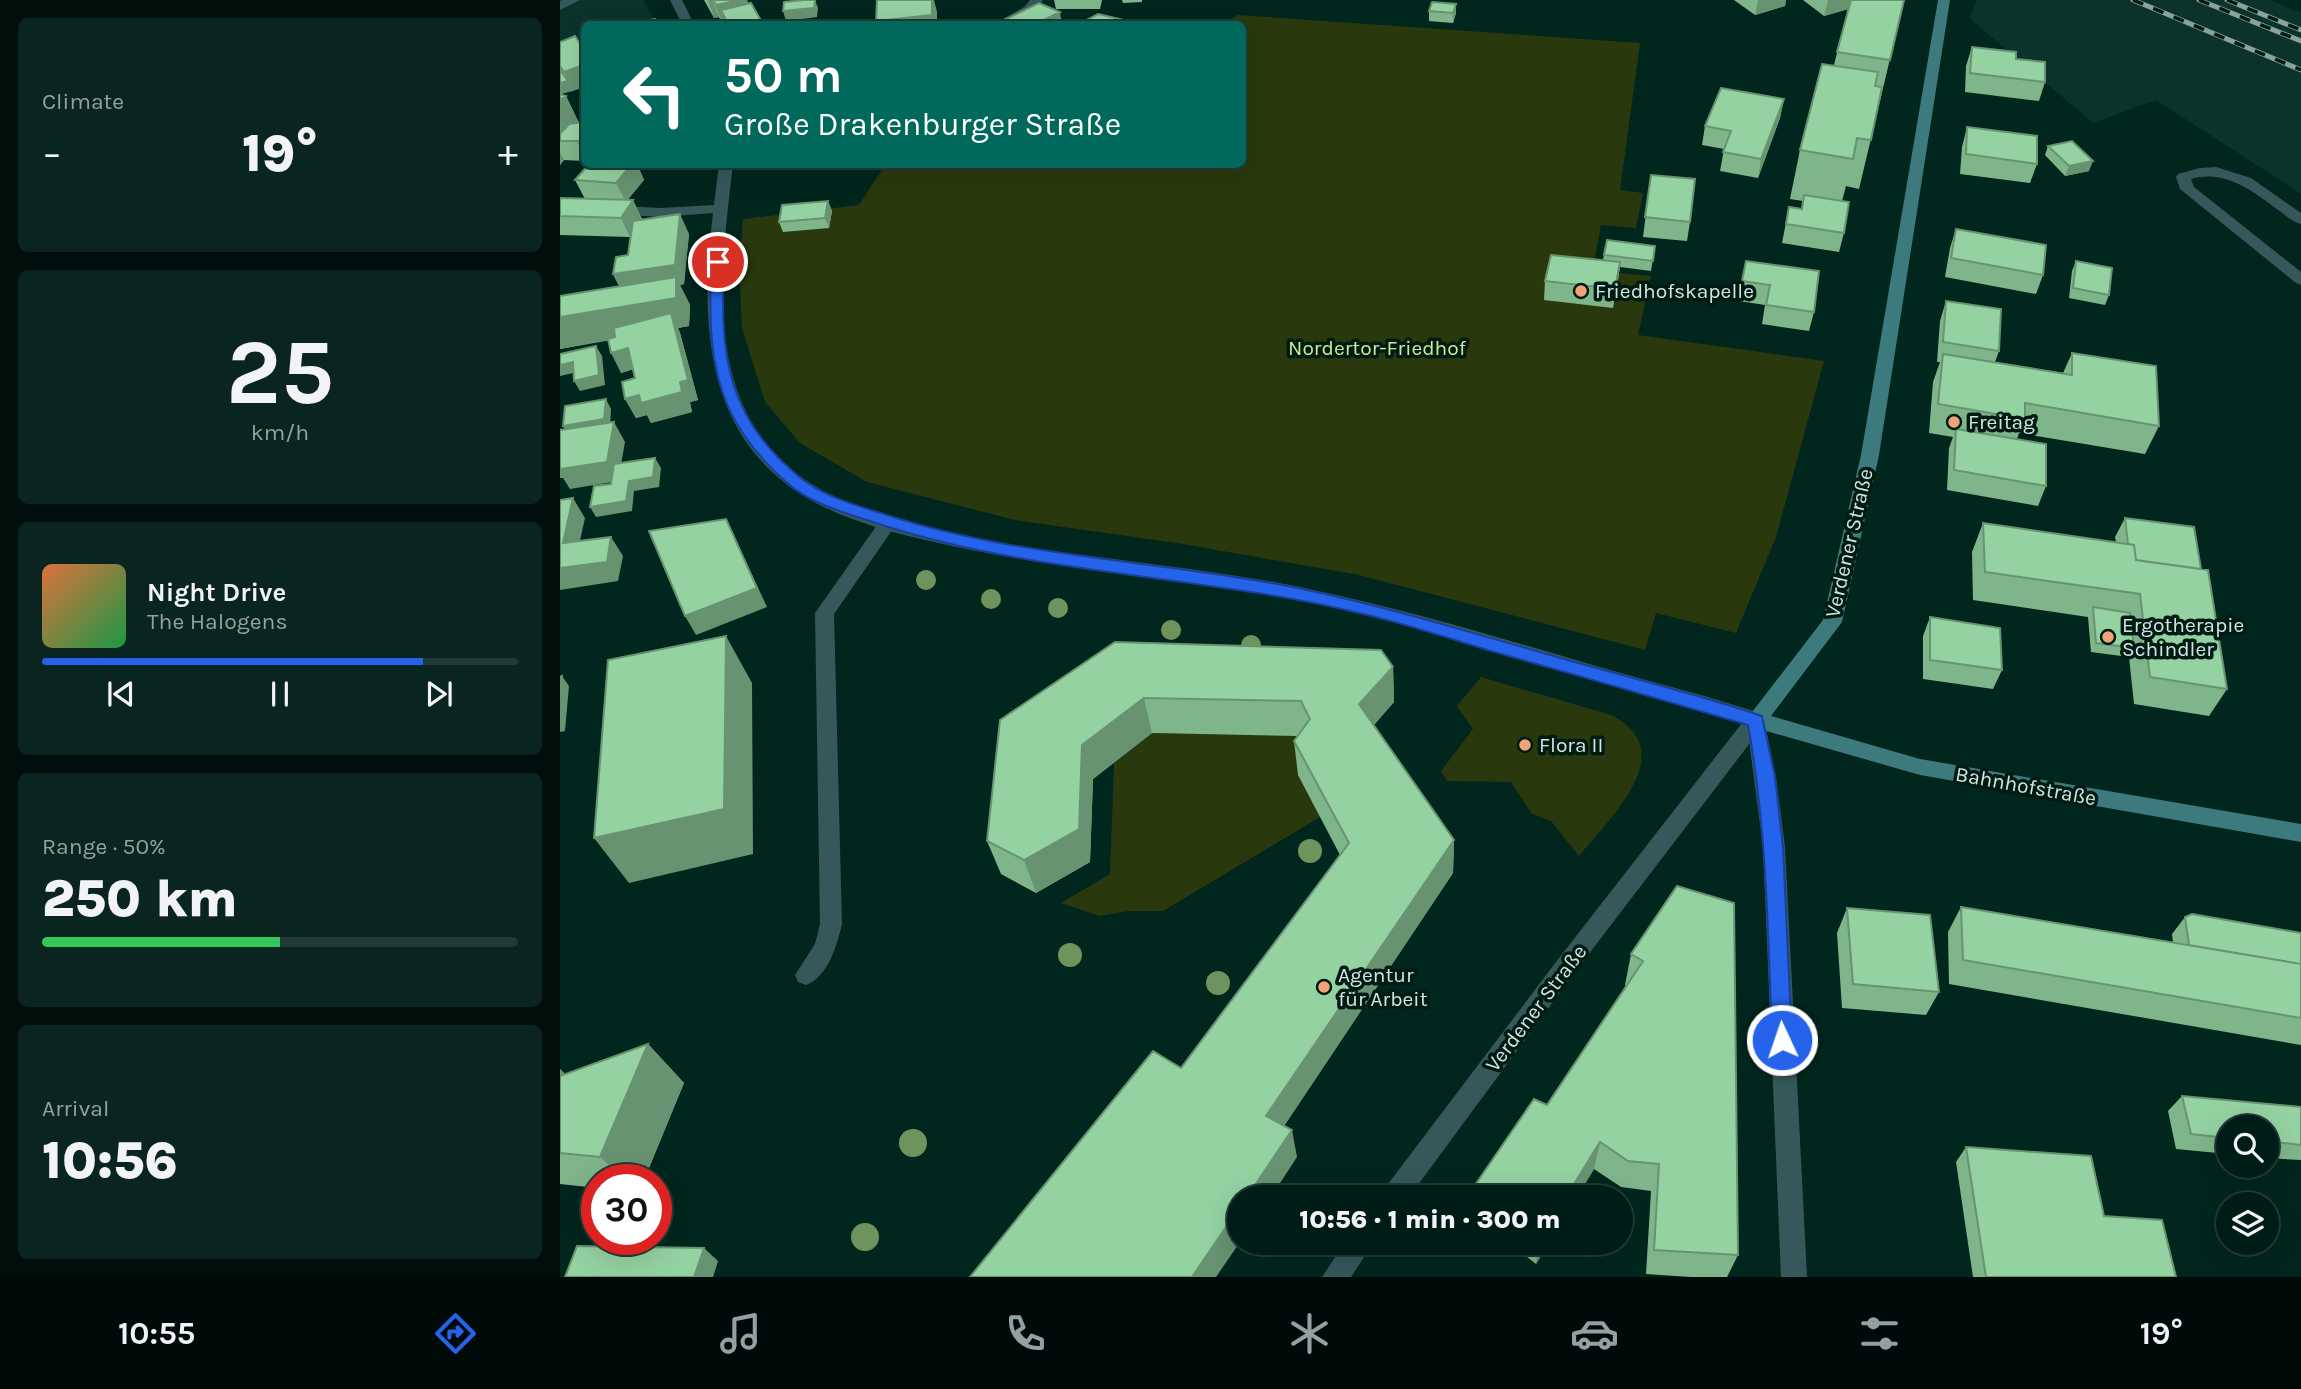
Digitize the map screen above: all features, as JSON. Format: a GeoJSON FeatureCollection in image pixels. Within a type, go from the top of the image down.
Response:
{"type":"FeatureCollection","features":[{"type":"Feature","properties":{"kind":"main road","name":"Verdener Straße"},"geometry":{"type":"LineString","coordinates":[[1756,720],[1832,622],[1870,455],[1944,0]]}},
{"type":"Feature","properties":{"kind":"main road","name":"Bahnhofstraße"},"geometry":{"type":"LineString","coordinates":[[1756,720],[1920,767],[2301,833]]}},
{"type":"Feature","properties":{"kind":"street"},"geometry":{"type":"LineString","coordinates":[[560,6],[574,0]]}},
{"type":"Feature","properties":{"kind":"street"},"geometry":{"type":"LineString","coordinates":[[676,0],[686,21]]}},
{"type":"Feature","properties":{"kind":"street"},"geometry":{"type":"LineString","coordinates":[[1006,21],[1028,10],[1037,0]]}},
{"type":"Feature","properties":{"kind":"street"},"geometry":{"type":"LineString","coordinates":[[726,168],[715,317],[720,359],[729,396],[749,433],[772,461],[799,485],[846,508],[935,536],[1033,555],[1275,589],[1360,607],[1756,720],[1774,847],[1794,1277]]}},
{"type":"Feature","properties":{"kind":"street"},"geometry":{"type":"LineString","coordinates":[[2301,220],[2234,175],[2214,169],[2197,171],[2183,177],[2187,189],[2301,280]]}},
{"type":"Feature","properties":{"kind":"street"},"geometry":{"type":"LineString","coordinates":[[560,207],[659,213],[721,208]]}},
{"type":"Feature","properties":{"kind":"street"},"geometry":{"type":"LineString","coordinates":[[806,975],[825,948],[831,924],[824,613],[888,523]]}},
{"type":"Feature","properties":{"kind":"street","name":"Verdener Straße"},"geometry":{"type":"LineString","coordinates":[[1403,1185],[1564,969],[1756,720]]}},
{"type":"Feature","properties":{"kind":"street"},"geometry":{"type":"LineString","coordinates":[[1335,1277],[1351,1255]]}},
{"type":"Feature","properties":{"kind":"shaded area"},"geometry":{"type":"Polygon","coordinates":[[[560,0],[644,0],[654,21],[581,21],[581,55],[560,64],[560,0]]]}},
{"type":"Feature","properties":{"kind":"shaded area"},"geometry":{"type":"Polygon","coordinates":[[[1977,0],[2270,0],[2301,13],[2301,194],[2156,100],[2093,123],[1969,18],[1977,0]]]}},
{"type":"Feature","properties":{"kind":"green space","name":"Nordertor-Friedhof"},"geometry":{"type":"Polygon","coordinates":[[[1238,15],[1640,43],[1620,190],[1643,193],[1636,228],[1601,225],[1593,270],[1651,276],[1638,335],[1824,361],[1776,537],[1736,633],[1656,613],[1645,650],[1359,575],[1183,544],[1015,520],[867,482],[800,443],[765,402],[742,328],[739,268],[743,219],[859,205],[883,168],[1246,168],[1246,21],[1229,21],[1238,15]]]}},
{"type":"Feature","properties":{"kind":"green space"},"geometry":{"type":"Polygon","coordinates":[[[1481,677],[1611,715],[1632,730],[1641,747],[1640,766],[1633,785],[1621,805],[1579,856],[1551,821],[1532,814],[1511,782],[1447,781],[1441,771],[1473,729],[1457,706],[1481,677]]]}},
{"type":"Feature","properties":{"kind":"green space"},"geometry":{"type":"Polygon","coordinates":[[[1152,733],[1305,736],[1320,817],[1163,911],[1129,911],[1099,916],[1061,903],[1110,874],[1114,763],[1152,733]]]}},
{"type":"Feature","properties":{"kind":"building"},"geometry":{"type":"Polygon","coordinates":[[[713,0],[740,0],[716,5],[713,0]]]}},
{"type":"Feature","properties":{"kind":"building"},"geometry":{"type":"Polygon","coordinates":[[[815,0],[814,8],[783,11],[784,2],[815,0]]]}},
{"type":"Feature","properties":{"kind":"building"},"geometry":{"type":"Polygon","coordinates":[[[877,0],[932,0],[932,15],[876,21],[877,0]]]}},
{"type":"Feature","properties":{"kind":"building"},"geometry":{"type":"Polygon","coordinates":[[[1851,0],[1904,0],[1890,60],[1837,52],[1851,0]]]}},
{"type":"Feature","properties":{"kind":"building"},"geometry":{"type":"Polygon","coordinates":[[[1432,2],[1456,4],[1453,13],[1429,11],[1432,2]]]}},
{"type":"Feature","properties":{"kind":"building"},"geometry":{"type":"Polygon","coordinates":[[[751,3],[761,21],[726,21],[721,10],[751,3]]]}},
{"type":"Feature","properties":{"kind":"building"},"geometry":{"type":"Polygon","coordinates":[[[1039,3],[1060,12],[1042,21],[1002,21],[1039,3]]]}},
{"type":"Feature","properties":{"kind":"building"},"geometry":{"type":"Polygon","coordinates":[[[1098,14],[1120,19],[1116,21],[1085,21],[1098,14]]]}},
{"type":"Feature","properties":{"kind":"building"},"geometry":{"type":"Polygon","coordinates":[[[575,36],[581,45],[581,66],[564,72],[560,66],[560,42],[575,36]]]}},
{"type":"Feature","properties":{"kind":"building"},"geometry":{"type":"Polygon","coordinates":[[[1972,47],[2016,52],[2016,59],[2045,62],[2045,82],[1970,73],[1972,47]]]}},
{"type":"Feature","properties":{"kind":"building"},"geometry":{"type":"Polygon","coordinates":[[[1822,64],[1878,72],[1875,86],[1882,87],[1871,140],[1857,138],[1853,159],[1800,150],[1822,64]]]}},
{"type":"Feature","properties":{"kind":"building"},"geometry":{"type":"Polygon","coordinates":[[[560,70],[568,81],[560,83],[560,70]]]}},
{"type":"Feature","properties":{"kind":"building"},"geometry":{"type":"Polygon","coordinates":[[[1721,88],[1784,99],[1761,159],[1723,152],[1731,131],[1705,126],[1721,88]]]}},
{"type":"Feature","properties":{"kind":"building"},"geometry":{"type":"Polygon","coordinates":[[[581,122],[581,140],[560,141],[560,134],[569,124],[581,122]]]}},
{"type":"Feature","properties":{"kind":"building"},"geometry":{"type":"Polygon","coordinates":[[[1967,127],[2037,136],[2037,164],[1966,154],[1967,127]]]}},
{"type":"Feature","properties":{"kind":"building"},"geometry":{"type":"Polygon","coordinates":[[[2072,141],[2093,161],[2069,166],[2048,146],[2072,141]]]}},
{"type":"Feature","properties":{"kind":"building"},"geometry":{"type":"Polygon","coordinates":[[[586,168],[629,168],[616,183],[575,180],[586,168]]]}},
{"type":"Feature","properties":{"kind":"building"},"geometry":{"type":"Polygon","coordinates":[[[1651,175],[1695,179],[1690,222],[1645,217],[1651,175]]]}},
{"type":"Feature","properties":{"kind":"building"},"geometry":{"type":"Polygon","coordinates":[[[1804,195],[1849,202],[1844,233],[1786,224],[1789,207],[1802,209],[1804,195]]]}},
{"type":"Feature","properties":{"kind":"building"},"geometry":{"type":"Polygon","coordinates":[[[560,198],[633,200],[621,218],[560,216],[560,198]]]}},
{"type":"Feature","properties":{"kind":"building"},"geometry":{"type":"Polygon","coordinates":[[[828,201],[825,218],[779,222],[782,205],[828,201]]]}},
{"type":"Feature","properties":{"kind":"building"},"geometry":{"type":"Polygon","coordinates":[[[680,214],[675,265],[613,274],[616,257],[628,255],[633,221],[680,214]]]}},
{"type":"Feature","properties":{"kind":"building"},"geometry":{"type":"Polygon","coordinates":[[[1956,229],[2046,245],[2043,275],[1951,258],[1956,229]]]}},
{"type":"Feature","properties":{"kind":"building"},"geometry":{"type":"Polygon","coordinates":[[[1607,240],[1655,246],[1653,261],[1604,255],[1607,240]]]}},
{"type":"Feature","properties":{"kind":"building"},"geometry":{"type":"Polygon","coordinates":[[[1551,255],[1620,262],[1615,289],[1545,281],[1551,255]]]}},
{"type":"Feature","properties":{"kind":"building"},"geometry":{"type":"Polygon","coordinates":[[[1746,261],[1819,271],[1814,312],[1766,305],[1770,285],[1742,281],[1746,261]]]}},
{"type":"Feature","properties":{"kind":"building"},"geometry":{"type":"Polygon","coordinates":[[[2076,261],[2112,268],[2109,295],[2073,288],[2076,261]]]}},
{"type":"Feature","properties":{"kind":"building"},"geometry":{"type":"Polygon","coordinates":[[[676,277],[676,298],[560,317],[560,296],[676,277]]]}},
{"type":"Feature","properties":{"kind":"building"},"geometry":{"type":"Polygon","coordinates":[[[1946,301],[2001,309],[1999,351],[1943,342],[1946,301]]]}},
{"type":"Feature","properties":{"kind":"building"},"geometry":{"type":"Polygon","coordinates":[[[671,313],[688,380],[680,382],[682,392],[641,403],[639,395],[625,399],[622,382],[635,378],[628,348],[611,353],[608,339],[615,337],[614,328],[671,313]]]}},
{"type":"Feature","properties":{"kind":"building"},"geometry":{"type":"Polygon","coordinates":[[[596,346],[599,375],[574,381],[573,362],[560,365],[560,354],[596,346]]]}},
{"type":"Feature","properties":{"kind":"building"},"geometry":{"type":"Polygon","coordinates":[[[2072,353],[2156,366],[2159,426],[2025,403],[2025,419],[1938,404],[1943,354],[2072,375],[2072,353]]]}},
{"type":"Feature","properties":{"kind":"building"},"geometry":{"type":"Polygon","coordinates":[[[606,399],[604,419],[563,426],[565,406],[606,399]]]}},
{"type":"Feature","properties":{"kind":"building"},"geometry":{"type":"Polygon","coordinates":[[[614,422],[607,462],[560,469],[560,430],[614,422]]]}},
{"type":"Feature","properties":{"kind":"building"},"geometry":{"type":"Polygon","coordinates":[[[1956,429],[2046,444],[2046,486],[1954,470],[1956,429]]]}},
{"type":"Feature","properties":{"kind":"building"},"geometry":{"type":"Polygon","coordinates":[[[655,458],[653,477],[629,481],[626,501],[590,507],[594,486],[611,484],[614,464],[655,458]]]}},
{"type":"Feature","properties":{"kind":"building"},"geometry":{"type":"Polygon","coordinates":[[[573,498],[563,543],[611,537],[607,562],[560,568],[560,500],[573,498]]]}},
{"type":"Feature","properties":{"kind":"building"},"geometry":{"type":"Polygon","coordinates":[[[2125,518],[2194,527],[2201,569],[2136,560],[2134,545],[2128,544],[2125,518]]]}},
{"type":"Feature","properties":{"kind":"building"},"geometry":{"type":"Polygon","coordinates":[[[726,519],[757,588],[685,616],[649,531],[726,519]]]}},
{"type":"Feature","properties":{"kind":"building"},"geometry":{"type":"Polygon","coordinates":[[[1983,523],[2134,545],[2136,560],[2208,570],[2227,689],[2150,677],[2140,594],[1985,572],[1983,523]]]}},
{"type":"Feature","properties":{"kind":"building"},"geometry":{"type":"Polygon","coordinates":[[[2093,607],[2130,613],[2134,648],[2096,643],[2093,607]]]}},
{"type":"Feature","properties":{"kind":"building"},"geometry":{"type":"Polygon","coordinates":[[[1930,617],[2000,628],[2002,670],[1930,660],[1930,617]]]}},
{"type":"Feature","properties":{"kind":"building"},"geometry":{"type":"Polygon","coordinates":[[[726,636],[724,809],[594,838],[608,660],[726,636]]]}},
{"type":"Feature","properties":{"kind":"building","name":"Agentur für Arbeit"},"geometry":{"type":"Polygon","coordinates":[[[1115,642],[1381,650],[1393,667],[1359,704],[1454,840],[1266,1116],[1292,1130],[1255,1185],[1227,1185],[1227,1226],[1192,1277],[970,1277],[1153,1051],[1181,1068],[1349,843],[1294,741],[1310,719],[1301,701],[1144,698],[1082,745],[1079,829],[1024,860],[987,841],[1000,720],[1115,642]]]}},
{"type":"Feature","properties":{"kind":"building"},"geometry":{"type":"Polygon","coordinates":[[[1677,886],[1734,903],[1738,1255],[1654,1250],[1659,1164],[1628,1161],[1600,1142],[1573,1185],[1475,1185],[1534,1099],[1547,1105],[1643,961],[1631,954],[1677,886]]]}},
{"type":"Feature","properties":{"kind":"building"},"geometry":{"type":"Polygon","coordinates":[[[1961,907],[2301,964],[2301,1018],[1963,960],[1961,907]]]}},
{"type":"Feature","properties":{"kind":"building"},"geometry":{"type":"Polygon","coordinates":[[[1847,908],[1930,915],[1939,992],[1853,984],[1847,908]]]}},
{"type":"Feature","properties":{"kind":"building"},"geometry":{"type":"Polygon","coordinates":[[[2192,914],[2301,933],[2301,964],[2189,945],[2185,917],[2192,914]]]}},
{"type":"Feature","properties":{"kind":"building"},"geometry":{"type":"Polygon","coordinates":[[[648,1044],[600,1157],[560,1153],[560,1076],[648,1044]]]}},
{"type":"Feature","properties":{"kind":"building"},"geometry":{"type":"Polygon","coordinates":[[[2182,1096],[2301,1107],[2301,1145],[2279,1142],[2279,1115],[2216,1115],[2216,1137],[2191,1134],[2182,1096]]]}},
{"type":"Feature","properties":{"kind":"building"},"geometry":{"type":"Polygon","coordinates":[[[1966,1147],[2091,1156],[2104,1216],[2162,1220],[2176,1277],[1986,1277],[1966,1147]]]}},
{"type":"Feature","properties":{"kind":"building"},"geometry":{"type":"Polygon","coordinates":[[[577,1246],[581,1246],[581,1255],[672,1255],[672,1247],[704,1248],[694,1277],[565,1277],[577,1246]]]}},
{"type":"Feature","properties":{"kind":"railway"},"geometry":{"type":"LineString","coordinates":[[2133,0],[2301,70]]}},
{"type":"Feature","properties":{"kind":"railway"},"geometry":{"type":"LineString","coordinates":[[2199,0],[2301,41]]}},
{"type":"Feature","properties":{"kind":"railway"},"geometry":{"type":"LineString","coordinates":[[2227,0],[2301,30]]}},
{"type":"Feature","properties":{"kind":"place","name":"Friedhofskapelle"},"geometry":{"type":"Point","coordinates":[1581,291]}},
{"type":"Feature","properties":{"kind":"place","name":"Freitag"},"geometry":{"type":"Point","coordinates":[1954,422]}},
{"type":"Feature","properties":{"kind":"place","name":"Ergotherapie Schindler"},"geometry":{"type":"Point","coordinates":[2108,637]}},
{"type":"Feature","properties":{"kind":"place","name":"Flora II"},"geometry":{"type":"Point","coordinates":[1525,745]}},
{"type":"Feature","properties":{"kind":"place","name":"Agentur für Arbeit"},"geometry":{"type":"Point","coordinates":[1324,987]}},
{"type":"Feature","properties":{"kind":"route"},"geometry":{"type":"LineString","coordinates":[[718,262],[715,317],[720,359],[729,396],[749,433],[772,461],[799,485],[846,508],[935,536],[1033,555],[1275,589],[1360,607],[1756,720],[1774,847],[1782,1040]]}}]}
